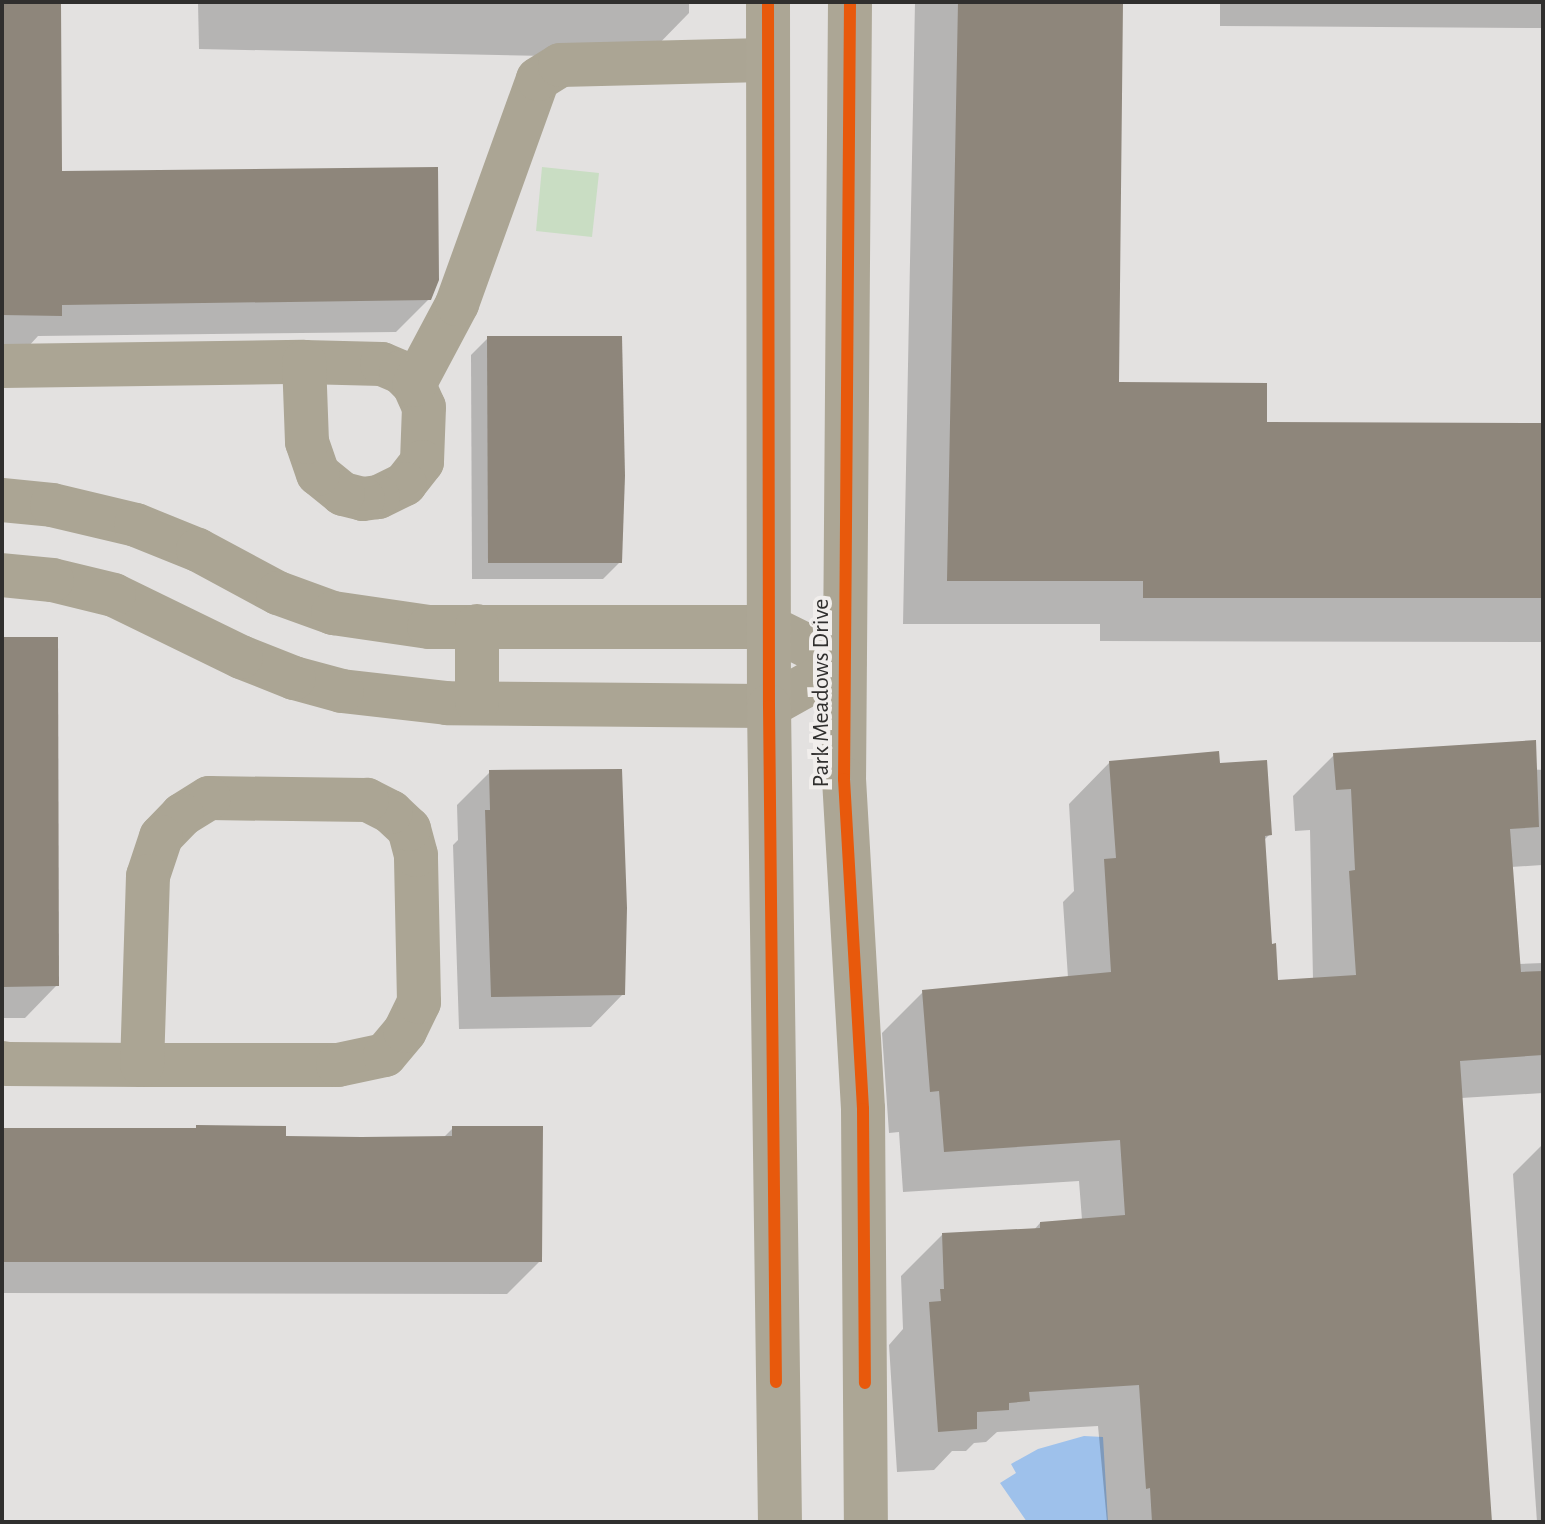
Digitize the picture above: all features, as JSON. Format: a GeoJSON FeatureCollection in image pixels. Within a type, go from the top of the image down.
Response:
{"type":"FeatureCollection","features":[{"type":"Feature","properties":{"kind":"main road"},"geometry":{"type":"LineString","coordinates":[[768,2],[769,706],[780,1522]]}},
{"type":"Feature","properties":{"kind":"main road","name":"Park Meadows Drive"},"geometry":{"type":"LineString","coordinates":[[850,2],[844,779],[863,1109],[866,1522]]}},
{"type":"Feature","properties":{"kind":"lane"},"geometry":{"type":"LineString","coordinates":[[414,385],[457,304],[538,79],[560,65],[768,60]]}},
{"type":"Feature","properties":{"kind":"lane"},"geometry":{"type":"LineString","coordinates":[[2,366],[304,362],[382,364],[401,372],[414,385],[424,407],[422,462],[405,484],[378,497],[363,499],[343,494],[328,485],[311,462],[304,362]]}},
{"type":"Feature","properties":{"kind":"lane"},"geometry":{"type":"LineString","coordinates":[[2,500],[52,505],[136,525],[198,550],[278,593],[333,613],[399,624],[769,627],[844,664]]}},
{"type":"Feature","properties":{"kind":"lane"},"geometry":{"type":"LineString","coordinates":[[2,575],[52,580],[114,595],[241,657],[342,691],[447,703],[769,706],[844,664]]}},
{"type":"Feature","properties":{"kind":"lane"},"geometry":{"type":"LineString","coordinates":[[477,626],[477,702]]}},
{"type":"Feature","properties":{"kind":"lane"},"geometry":{"type":"LineString","coordinates":[[2,1063],[142,1065],[338,1065],[385,1055],[405,1031],[419,1002],[416,855],[409,829],[391,812],[367,800],[209,798],[182,815],[161,837],[148,876],[142,1065]]}},
{"type":"Feature","properties":{"kind":"green space"},"geometry":{"type":"Polygon","coordinates":[[[542,167],[599,173],[592,237],[536,231],[542,167]]]}},
{"type":"Feature","properties":{"kind":"water"},"geometry":{"type":"Polygon","coordinates":[[[1084,1436],[1103,1437],[1108,1522],[1027,1522],[1000,1483],[1016,1473],[1011,1464],[1038,1449],[1084,1436]]]}},
{"type":"Feature","properties":{"kind":"building"},"geometry":{"type":"Polygon","coordinates":[[[2,2],[61,2],[62,171],[438,167],[439,280],[431,300],[62,305],[62,316],[2,315],[2,2]]]}},
{"type":"Feature","properties":{"kind":"building"},"geometry":{"type":"Polygon","coordinates":[[[958,2],[1123,2],[1119,382],[1267,383],[1267,422],[1543,423],[1543,598],[1143,598],[1143,581],[947,581],[958,2]]]}},
{"type":"Feature","properties":{"kind":"building"},"geometry":{"type":"Polygon","coordinates":[[[487,336],[622,336],[625,476],[622,563],[488,563],[487,336]]]}},
{"type":"Feature","properties":{"kind":"building"},"geometry":{"type":"Polygon","coordinates":[[[2,637],[58,637],[59,986],[2,987],[2,637]]]}},
{"type":"Feature","properties":{"kind":"building"},"geometry":{"type":"Polygon","coordinates":[[[1536,740],[1539,827],[1510,829],[1521,972],[1543,971],[1543,1055],[1460,1061],[1492,1522],[1152,1522],[1150,1488],[1146,1489],[1139,1385],[1029,1392],[1030,1401],[1009,1403],[1009,1410],[977,1412],[977,1429],[938,1432],[929,1302],[941,1301],[940,1289],[944,1289],[942,1233],[1040,1228],[1040,1222],[1125,1215],[1120,1140],[944,1152],[939,1091],[930,1092],[922,990],[1111,972],[1104,859],[1116,858],[1109,761],[1219,751],[1220,763],[1267,760],[1272,835],[1265,836],[1272,944],[1276,943],[1278,980],[1356,975],[1349,871],[1355,870],[1351,789],[1336,790],[1333,753],[1536,740]]]}},
{"type":"Feature","properties":{"kind":"building"},"geometry":{"type":"Polygon","coordinates":[[[622,769],[627,908],[625,995],[491,997],[485,810],[490,810],[489,770],[622,769]]]}},
{"type":"Feature","properties":{"kind":"building"},"geometry":{"type":"Polygon","coordinates":[[[196,1125],[286,1126],[286,1136],[361,1137],[452,1136],[452,1126],[543,1126],[542,1262],[2,1262],[2,1128],[196,1128],[196,1125]]]}},
{"type":"Feature","properties":{"kind":"cycle path"},"geometry":{"type":"LineString","coordinates":[[768,2],[769,706],[776,1382]]}},
{"type":"Feature","properties":{"kind":"cycle path"},"geometry":{"type":"LineString","coordinates":[[850,2],[844,779],[863,1109],[865,1383]]}}]}
